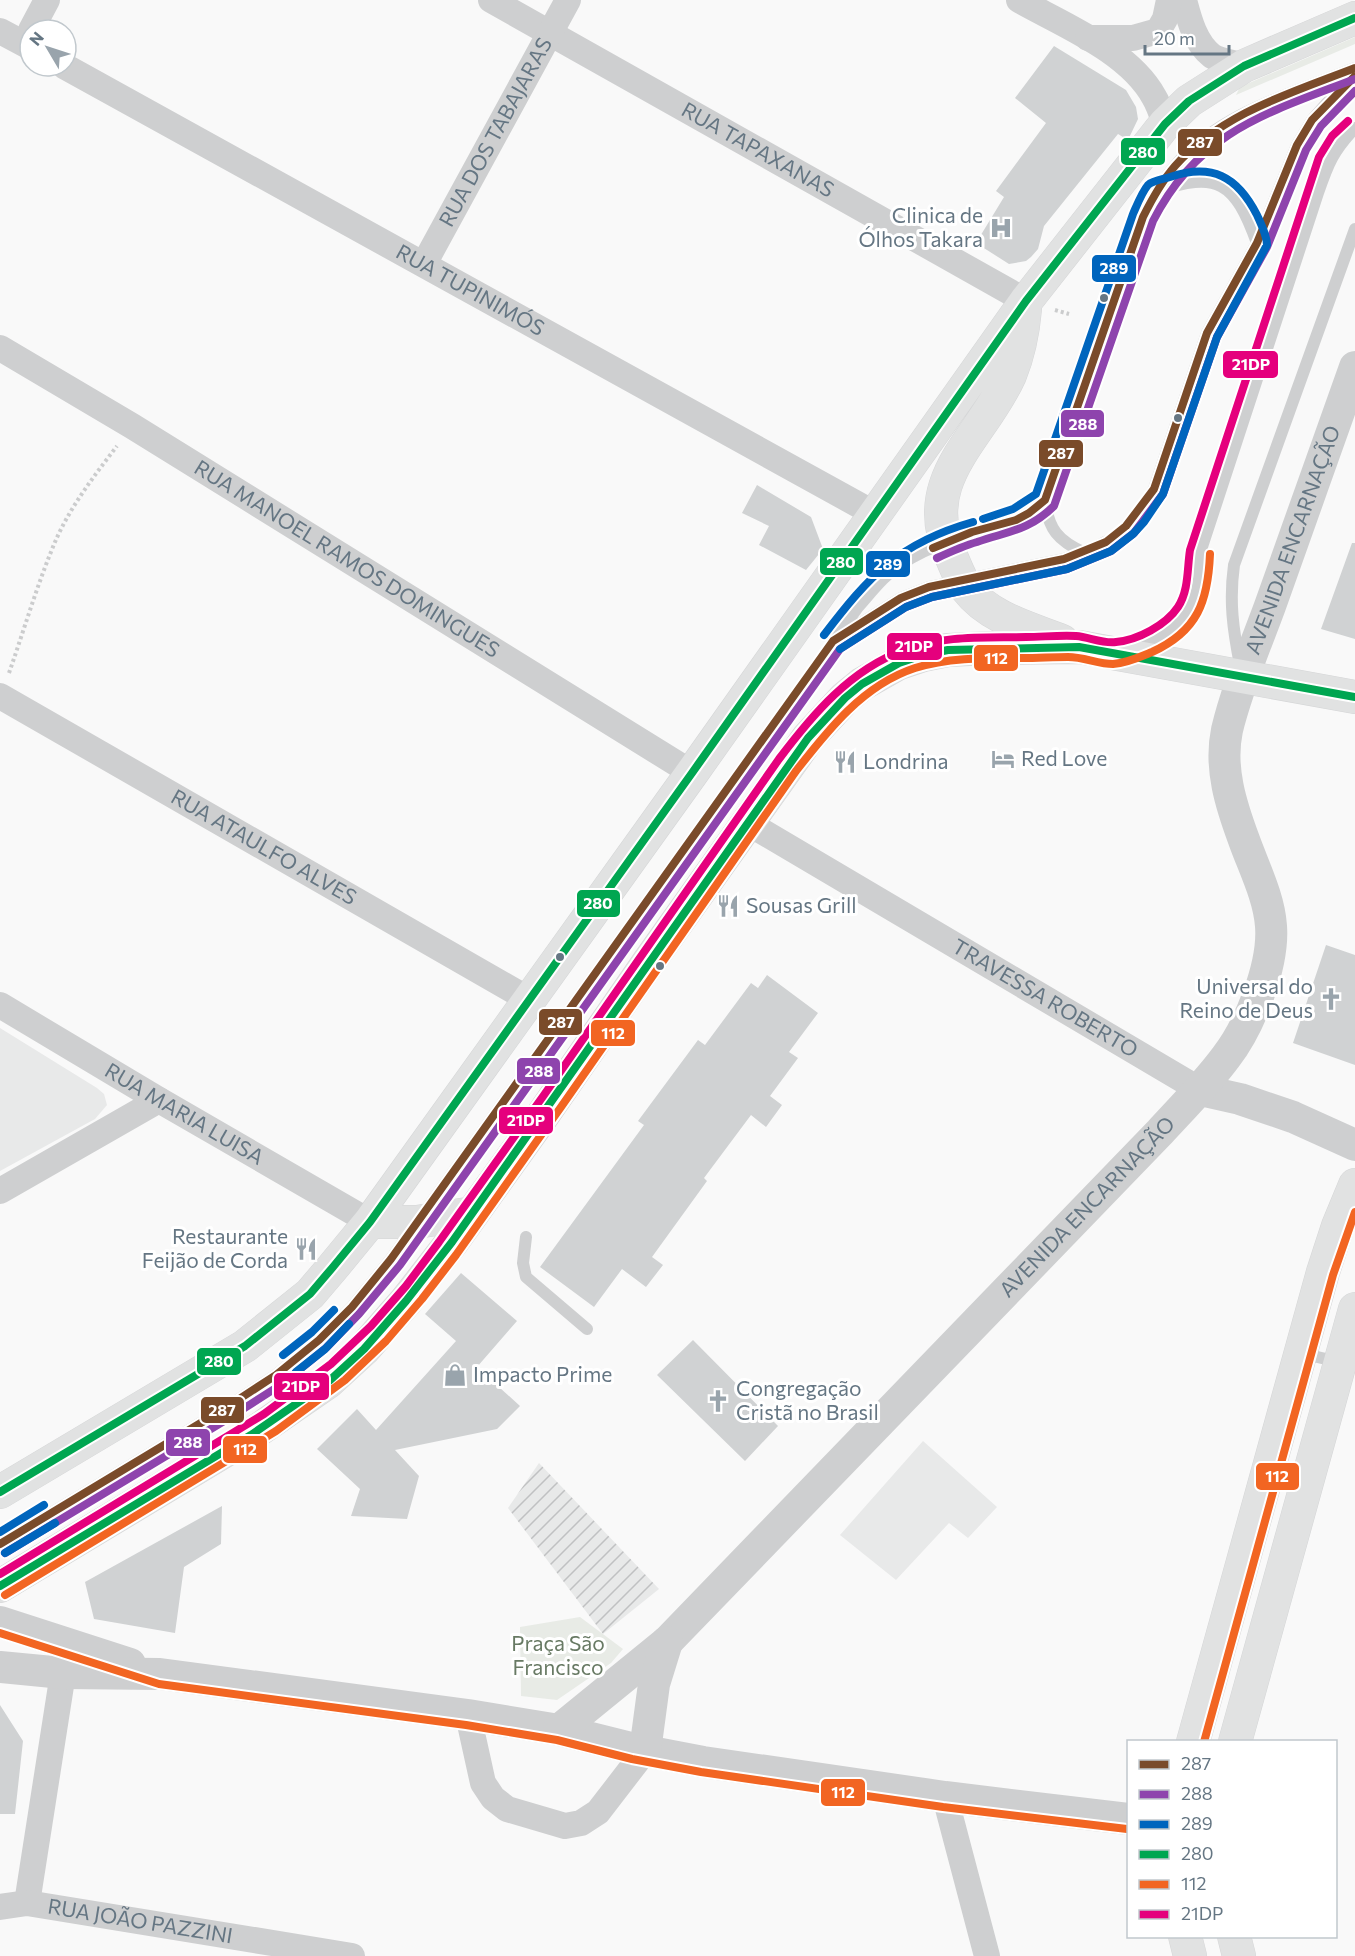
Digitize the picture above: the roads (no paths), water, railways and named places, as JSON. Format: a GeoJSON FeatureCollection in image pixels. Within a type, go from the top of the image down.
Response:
{"type":"FeatureCollection","features":[{"type":"Feature","properties":{"kind":"main road"},"geometry":{"type":"LineString","coordinates":[[0,1492],[245,1346],[309,1294],[370,1222],[1026,301],[1165,123],[1189,100],[1244,66],[1355,18]]}},
{"type":"Feature","properties":{"kind":"main road"},"geometry":{"type":"LineString","coordinates":[[1026,301],[1022,342],[1010,375],[953,466],[944,490],[940,512],[945,542],[962,581],[977,600],[1002,617],[1079,647],[1355,697]]}},
{"type":"Feature","properties":{"kind":"main road"},"geometry":{"type":"LineString","coordinates":[[0,1586],[251,1435],[328,1382],[364,1349],[406,1301],[473,1213],[808,738],[845,698],[880,673],[922,655],[948,650],[1079,647]]}},
{"type":"Feature","properties":{"kind":"main road"},"geometry":{"type":"LineString","coordinates":[[1194,1740],[1300,1353],[1335,1235],[1355,1185]]}},
{"type":"Feature","properties":{"kind":"main road"},"geometry":{"type":"LineString","coordinates":[[370,1222],[417,1222],[473,1213]]}},
{"type":"Feature","properties":{"kind":"main road"},"geometry":{"type":"LineString","coordinates":[[1236,1740],[1348,1363],[1355,1309]]}},
{"type":"Feature","properties":{"kind":"main road"},"geometry":{"type":"LineString","coordinates":[[1186,1938],[1190,1956]]}},
{"type":"Feature","properties":{"kind":"main road"},"geometry":{"type":"LineString","coordinates":[[1234,1938],[1239,1956]]}},
{"type":"Feature","properties":{"kind":"street"},"geometry":{"type":"LineString","coordinates":[[38,18],[47,0]]}},
{"type":"Feature","properties":{"kind":"street","name":"RUA TAPAXANAS"},"geometry":{"type":"LineString","coordinates":[[491,0],[1026,301]]}},
{"type":"Feature","properties":{"kind":"street","name":"RUA DOS TABAJARAS"},"geometry":{"type":"LineString","coordinates":[[424,264],[568,0]]}},
{"type":"Feature","properties":{"kind":"street"},"geometry":{"type":"LineString","coordinates":[[1019,0],[1126,63],[1154,97],[1165,123]]}},
{"type":"Feature","properties":{"kind":"street"},"geometry":{"type":"LineString","coordinates":[[1088,39],[1133,38],[1158,31],[1165,19],[1169,0]]}},
{"type":"Feature","properties":{"kind":"street"},"geometry":{"type":"LineString","coordinates":[[1184,0],[1190,22],[1202,45],[1213,57],[1244,66]]}},
{"type":"Feature","properties":{"kind":"street"},"geometry":{"type":"LineString","coordinates":[[0,31],[18,35]]}},
{"type":"Feature","properties":{"kind":"street","name":"RUA TUPINIMÓS"},"geometry":{"type":"LineString","coordinates":[[78,74],[875,514]]}},
{"type":"Feature","properties":{"kind":"street","name":"RUA MANOEL RAMOS DOMINGUES"},"geometry":{"type":"LineString","coordinates":[[0,348],[132,426],[692,773]]}},
{"type":"Feature","properties":{"kind":"street","name":"AVENIDA ENCARNAÇÃO"},"geometry":{"type":"LineString","coordinates":[[559,1731],[667,1642],[1200,1090],[1228,1055],[1246,1024],[1262,986],[1271,941],[1268,905],[1230,800],[1224,753],[1227,731],[1243,678],[1355,367]]}},
{"type":"Feature","properties":{"kind":"street","name":"RUA ATAULFO ALVES"},"geometry":{"type":"LineString","coordinates":[[0,697],[528,999]]}},
{"type":"Feature","properties":{"kind":"street","name":"TRAVESSA ROBERTO"},"geometry":{"type":"LineString","coordinates":[[748,823],[1200,1090],[1239,1099],[1293,1117],[1355,1145]]}},
{"type":"Feature","properties":{"kind":"street","name":"RUA MARIA LUISA"},"geometry":{"type":"LineString","coordinates":[[0,1005],[370,1222]]}},
{"type":"Feature","properties":{"kind":"street"},"geometry":{"type":"LineString","coordinates":[[0,1191],[159,1100]]}},
{"type":"Feature","properties":{"kind":"street"},"geometry":{"type":"LineString","coordinates":[[0,1622],[160,1674]]}},
{"type":"Feature","properties":{"kind":"street","name":"AVENIDA ENCARNAÇÃO"},"geometry":{"type":"LineString","coordinates":[[468,1715],[483,1783],[493,1798],[507,1809],[565,1826],[581,1823],[598,1812],[645,1751],[654,1684],[667,1642]]}},
{"type":"Feature","properties":{"kind":"street"},"geometry":{"type":"LineString","coordinates":[[0,1667],[63,1673],[160,1674],[468,1715],[559,1731],[703,1762],[945,1797],[1127,1819]]}},
{"type":"Feature","properties":{"kind":"street"},"geometry":{"type":"LineString","coordinates":[[27,1903],[63,1673]]}},
{"type":"Feature","properties":{"kind":"street"},"geometry":{"type":"LineString","coordinates":[[945,1797],[987,1956]]}},
{"type":"Feature","properties":{"kind":"street","name":"RUA JOÃO PAZZINI"},"geometry":{"type":"LineString","coordinates":[[0,1907],[27,1903],[352,1956]]}},
{"type":"Feature","properties":{"kind":"lane"},"geometry":{"type":"LineString","coordinates":[[1085,552],[1068,545],[1055,533],[1047,518],[1045,500],[1143,217],[1156,192],[1175,166],[1197,143],[1219,127],[1244,113],[1355,68]]}},
{"type":"Feature","properties":{"kind":"lane"},"geometry":{"type":"LineString","coordinates":[[833,641],[901,598],[929,587],[1064,560],[1107,542],[1127,528],[1154,489],[1208,333],[1257,243],[1302,137],[1312,120],[1355,76]]}},
{"type":"Feature","properties":{"kind":"lane"},"geometry":{"type":"LineString","coordinates":[[1114,654],[1138,647],[1170,630],[1183,618],[1194,601],[1199,580],[1200,553],[1329,160],[1340,143],[1355,128]]}},
{"type":"Feature","properties":{"kind":"lane"},"geometry":{"type":"LineString","coordinates":[[1156,192],[1194,180],[1211,181],[1225,188],[1238,201],[1248,218],[1257,243]]}},
{"type":"Feature","properties":{"kind":"lane","name":"AVENIDA ENCARNAÇÃO"},"geometry":{"type":"LineString","coordinates":[[1243,678],[1230,605],[1234,565],[1355,229]]}},
{"type":"Feature","properties":{"kind":"lane"},"geometry":{"type":"LineString","coordinates":[[0,1544],[224,1409],[276,1375],[318,1340],[352,1307],[391,1258],[858,607],[883,579],[900,565],[945,542],[1016,520],[1045,500]]}},
{"type":"Feature","properties":{"kind":"lane"},"geometry":{"type":"LineString","coordinates":[[526,1237],[524,1263],[526,1277],[587,1329]]}},
{"type":"Feature","properties":{"kind":"lane"},"geometry":{"type":"LineString","coordinates":[[1300,1353],[1348,1363]]}},
{"type":"Feature","properties":{"kind":"place","name":"Clinica de Ólhos Takara"},"geometry":{"type":"Point","coordinates":[1001,228]}},
{"type":"Feature","properties":{"kind":"place","name":"Red Love"},"geometry":{"type":"Point","coordinates":[1003,759]}},
{"type":"Feature","properties":{"kind":"place","name":"Londrina"},"geometry":{"type":"Point","coordinates":[845,762]}},
{"type":"Feature","properties":{"kind":"place","name":"Sousas Grill"},"geometry":{"type":"Point","coordinates":[728,906]}},
{"type":"Feature","properties":{"kind":"place","name":"Universal do Reino de Deus"},"geometry":{"type":"Point","coordinates":[1331,999]}},
{"type":"Feature","properties":{"kind":"place","name":"Restaurante Feijão de Corda"},"geometry":{"type":"Point","coordinates":[306,1249]}},
{"type":"Feature","properties":{"kind":"place","name":"Impacto Prime"},"geometry":{"type":"Point","coordinates":[455,1375]}},
{"type":"Feature","properties":{"kind":"place","name":"Congregação Cristã no Brasil"},"geometry":{"type":"Point","coordinates":[718,1401]}},
{"type":"Feature","properties":{"kind":"park label","name":"Praça São Francisco"},"geometry":{"type":"Point","coordinates":[558,1656]}}]}
